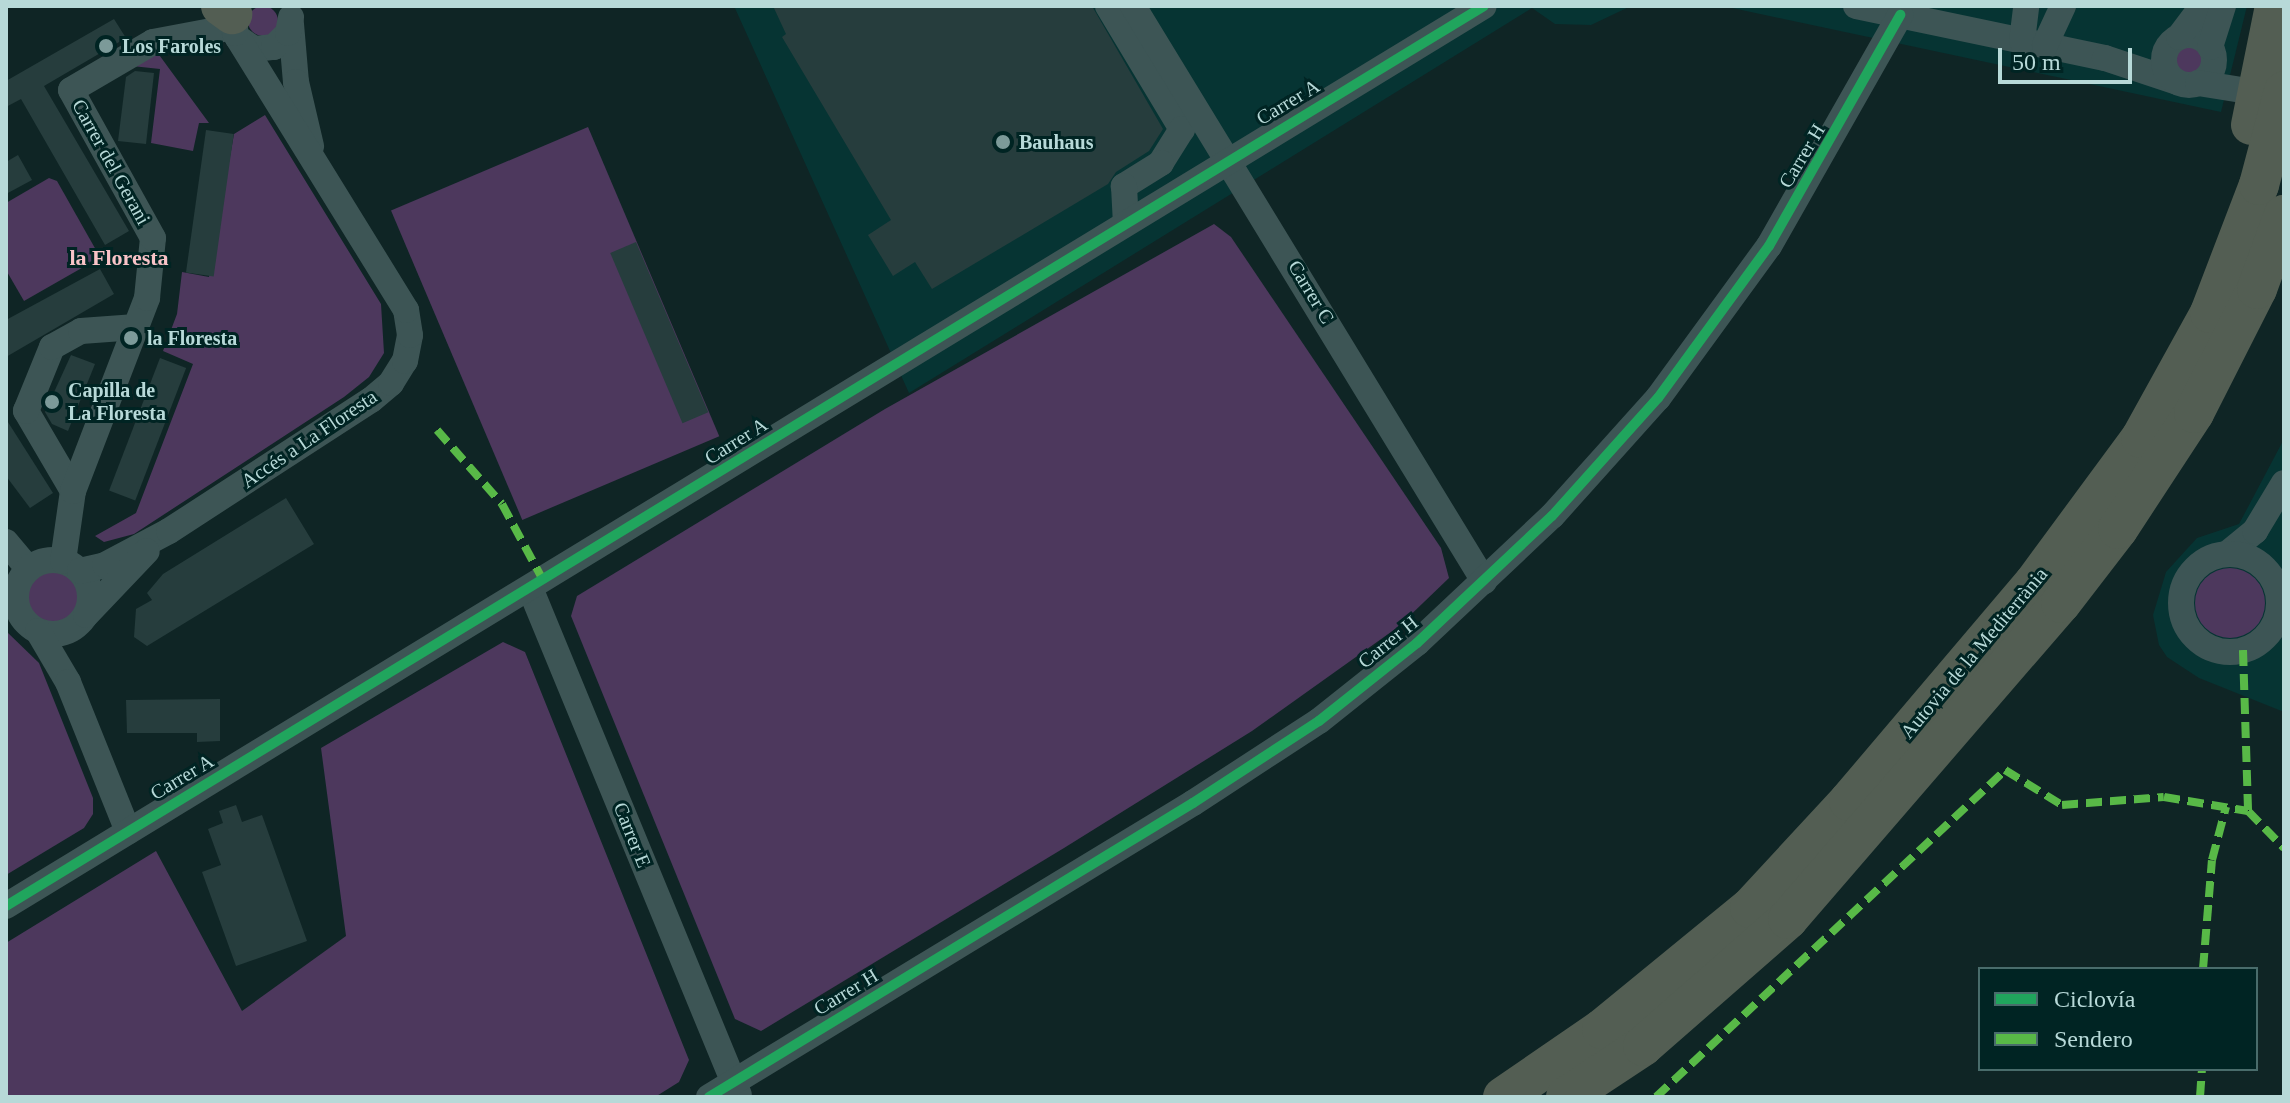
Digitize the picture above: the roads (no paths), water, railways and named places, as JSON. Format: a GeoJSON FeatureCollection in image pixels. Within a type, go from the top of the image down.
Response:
{"type":"FeatureCollection","features":[{"type":"Feature","properties":{"kind":"highway"},"geometry":{"type":"LineString","coordinates":[[1684,964],[1707,928],[1786,849],[1871,751],[2071,497],[2147,382],[2183,313],[2223,218],[2253,117],[2275,6]]}},
{"type":"Feature","properties":{"kind":"highway","name":"Autovia de la Mediterrània"},"geometry":{"type":"LineString","coordinates":[[1503,1097],[1684,964],[1750,908],[1849,801],[2034,583],[2141,438],[2210,313],[2237,249],[2265,90]]}},
{"type":"Feature","properties":{"kind":"highway","name":"Autovia de la Mediterrània"},"geometry":{"type":"LineString","coordinates":[[1566,1097],[1655,1037],[1788,919],[1906,787],[2118,529],[2187,425],[2230,347],[2284,215]]}},
{"type":"Feature","properties":{"kind":"highway"},"geometry":{"type":"LineString","coordinates":[[1788,919],[1814,907],[1861,859],[2143,534],[2220,417],[2284,284]]}},
{"type":"Feature","properties":{"kind":"street"},"geometry":{"type":"LineString","coordinates":[[1108,6],[1182,129],[1161,163],[1124,186],[1126,222]]}},
{"type":"Feature","properties":{"kind":"street","name":"Carrer C"},"geometry":{"type":"LineString","coordinates":[[1133,6],[1230,158],[1484,581]]}},
{"type":"Feature","properties":{"kind":"street","name":"Carrer A"},"geometry":{"type":"LineString","coordinates":[[6,906],[1484,6]]}},
{"type":"Feature","properties":{"kind":"street"},"geometry":{"type":"LineString","coordinates":[[1856,6],[2105,58],[2188,82],[2265,90],[2284,97]]}},
{"type":"Feature","properties":{"kind":"street"},"geometry":{"type":"LineString","coordinates":[[2026,6],[2034,43]]}},
{"type":"Feature","properties":{"kind":"street"},"geometry":{"type":"LineString","coordinates":[[2034,43],[2063,6]]}},
{"type":"Feature","properties":{"kind":"street"},"geometry":{"type":"LineString","coordinates":[[2188,82],[2165,67],[2173,42],[2202,6]]}},
{"type":"Feature","properties":{"kind":"street"},"geometry":{"type":"LineString","coordinates":[[2188,82],[2209,74],[2223,6]]}},
{"type":"Feature","properties":{"kind":"street","name":"Accés a La Floresta"},"geometry":{"type":"LineString","coordinates":[[232,18],[254,49],[274,47],[291,13]]}},
{"type":"Feature","properties":{"kind":"street","name":"Accés a La Floresta"},"geometry":{"type":"LineString","coordinates":[[291,13],[296,82],[312,153]]}},
{"type":"Feature","properties":{"kind":"street","name":"Carrer H"},"geometry":{"type":"LineString","coordinates":[[709,1097],[736,1090],[1319,721],[1417,643],[1552,516],[1658,398],[1769,246],[1900,15]]}},
{"type":"Feature","properties":{"kind":"street","name":"Accés a La Floresta"},"geometry":{"type":"LineString","coordinates":[[72,566],[105,565],[169,531],[371,400],[391,383],[405,361],[410,335],[406,310],[312,153],[282,114],[232,18]]}},
{"type":"Feature","properties":{"kind":"street","name":"Carrer del Gerani"},"geometry":{"type":"LineString","coordinates":[[22,571],[59,508],[73,491],[147,298],[153,238],[71,90],[153,42],[184,37],[232,18]]}},
{"type":"Feature","properties":{"kind":"street"},"geometry":{"type":"LineString","coordinates":[[2105,58],[2200,38],[2212,53],[2265,90]]}},
{"type":"Feature","properties":{"kind":"street"},"geometry":{"type":"LineString","coordinates":[[73,491],[26,411],[52,347],[81,331],[136,327]]}},
{"type":"Feature","properties":{"kind":"street"},"geometry":{"type":"LineString","coordinates":[[44,445],[85,459]]}},
{"type":"Feature","properties":{"kind":"street","name":"Carrer del Gerani"},"geometry":{"type":"LineString","coordinates":[[72,566],[73,491]]}},
{"type":"Feature","properties":{"kind":"street"},"geometry":{"type":"LineString","coordinates":[[2228,553],[2245,556],[2264,569],[2278,590],[2279,607],[2270,632],[2243,650],[2210,648],[2186,626],[2182,594],[2198,565],[2228,553],[2255,531],[2278,494]]}},
{"type":"Feature","properties":{"kind":"street"},"geometry":{"type":"LineString","coordinates":[[2264,569],[2278,494]]}},
{"type":"Feature","properties":{"kind":"street","name":"Accés a La Floresta"},"geometry":{"type":"LineString","coordinates":[[83,620],[169,531]]}},
{"type":"Feature","properties":{"kind":"street"},"geometry":{"type":"LineString","coordinates":[[6,542],[22,571],[22,617],[38,631],[68,682],[128,831]]}},
{"type":"Feature","properties":{"kind":"street"},"geometry":{"type":"LineString","coordinates":[[22,571],[72,566],[91,597],[68,682]]}},
{"type":"Feature","properties":{"kind":"street","name":"Carrer E"},"geometry":{"type":"LineString","coordinates":[[530,588],[736,1090]]}},
{"type":"Feature","properties":{"kind":"street"},"geometry":{"type":"LineString","coordinates":[[38,631],[60,634],[83,620]]}},
{"type":"Feature","properties":{"kind":"place","name":"Los Faroles"},"geometry":{"type":"Point","coordinates":[106,46]}},
{"type":"Feature","properties":{"kind":"place","name":"Bauhaus"},"geometry":{"type":"Point","coordinates":[1003,142]}},
{"type":"Feature","properties":{"kind":"place","name":"la Floresta"},"geometry":{"type":"Point","coordinates":[131,338]}},
{"type":"Feature","properties":{"kind":"place","name":"Capilla de La Floresta"},"geometry":{"type":"Point","coordinates":[52,402]}},
{"type":"Feature","properties":{"kind":"district","name":"la Floresta"},"geometry":{"type":"Point","coordinates":[119,258]}}]}
